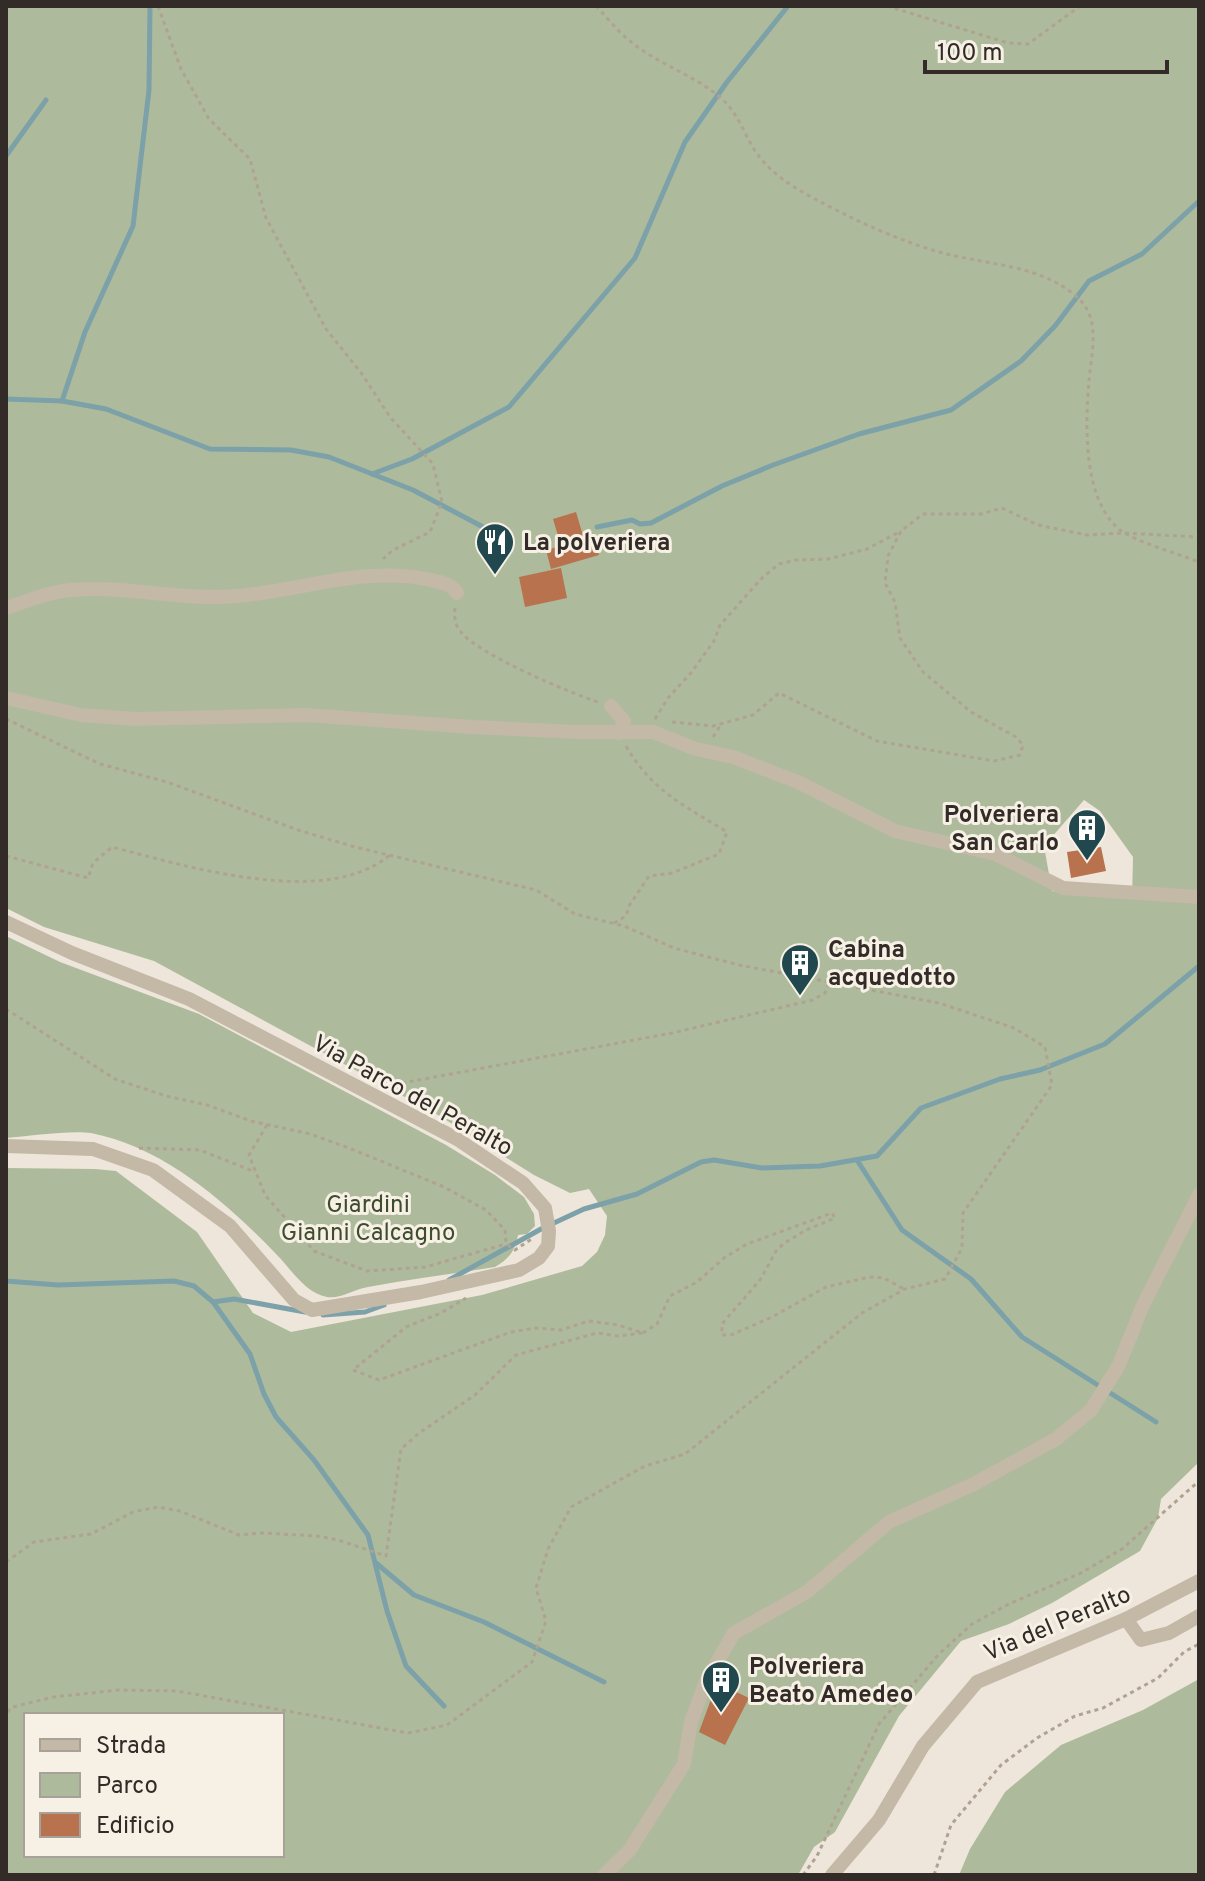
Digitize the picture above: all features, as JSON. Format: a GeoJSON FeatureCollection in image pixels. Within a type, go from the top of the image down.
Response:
{"type":"FeatureCollection","features":[{"type":"Feature","properties":{"kind":"street"},"geometry":{"type":"LineString","coordinates":[[6,608],[45,594],[71,590],[140,590],[171,602],[235,596],[363,576],[406,575],[454,587],[457,593]]}},
{"type":"Feature","properties":{"kind":"street"},"geometry":{"type":"LineString","coordinates":[[6,698],[81,715],[135,719],[294,715],[472,727],[653,732],[696,749],[733,757],[798,782],[895,831],[995,854],[1063,888],[1199,897]]}},
{"type":"Feature","properties":{"kind":"street"},"geometry":{"type":"LineString","coordinates":[[611,706],[624,721],[619,733]]}},
{"type":"Feature","properties":{"kind":"street","name":"Via Parco del Peralto"},"geometry":{"type":"LineString","coordinates":[[6,922],[72,953],[189,999],[457,1139],[523,1183],[545,1208],[549,1231]]}},
{"type":"Feature","properties":{"kind":"street"},"geometry":{"type":"LineString","coordinates":[[6,1146],[93,1149],[153,1170],[230,1226],[294,1300],[312,1310],[421,1292],[519,1270],[539,1258],[548,1246],[549,1231]]}},
{"type":"Feature","properties":{"kind":"street"},"geometry":{"type":"LineString","coordinates":[[604,1875],[629,1851],[684,1764],[691,1722],[706,1681],[734,1633],[807,1592],[889,1522],[974,1484],[1056,1439],[1091,1410],[1119,1365],[1143,1305],[1199,1195]]}},
{"type":"Feature","properties":{"kind":"street","name":"Via del Peralto"},"geometry":{"type":"LineString","coordinates":[[832,1875],[879,1820],[923,1746],[977,1682],[1126,1619],[1199,1581]]}},
{"type":"Feature","properties":{"kind":"street"},"geometry":{"type":"LineString","coordinates":[[1126,1619],[1141,1640],[1169,1633],[1199,1616]]}},
{"type":"Feature","properties":{"kind":"path"},"geometry":{"type":"LineString","coordinates":[[158,6],[181,69],[209,119],[250,159],[266,218],[326,329],[362,374],[390,417],[433,464],[442,502],[430,532],[393,550],[363,576]]}},
{"type":"Feature","properties":{"kind":"path"},"geometry":{"type":"LineString","coordinates":[[596,6],[630,42],[722,99],[740,120],[762,160],[792,185],[848,216],[902,239],[941,253],[1001,264],[1067,287],[1087,307],[1094,343],[1087,423],[1094,489],[1109,520],[1124,533],[1199,562]]}},
{"type":"Feature","properties":{"kind":"path"},"geometry":{"type":"LineString","coordinates":[[887,6],[1008,43],[1028,44],[1080,6]]}},
{"type":"Feature","properties":{"kind":"path"},"geometry":{"type":"LineString","coordinates":[[1199,481],[1199,488]]}},
{"type":"Feature","properties":{"kind":"path"},"geometry":{"type":"LineString","coordinates":[[654,720],[714,641],[720,625],[779,564],[828,559],[867,549],[901,531],[923,514],[981,514],[1002,508],[1038,525],[1087,535],[1124,533],[1199,537]]}},
{"type":"Feature","properties":{"kind":"path"},"geometry":{"type":"LineString","coordinates":[[722,723],[753,715],[779,693],[877,741],[994,761],[1020,755],[1023,745],[1016,737],[971,712],[923,672],[900,638],[895,602],[885,583],[888,556],[901,531]]}},
{"type":"Feature","properties":{"kind":"path"},"geometry":{"type":"LineString","coordinates":[[457,593],[454,618],[466,638],[513,666],[611,706]]}},
{"type":"Feature","properties":{"kind":"path"},"geometry":{"type":"LineString","coordinates":[[6,719],[100,764],[167,782],[298,830],[355,847],[536,890],[575,914],[614,923],[674,948],[739,965],[939,1003],[1014,1028],[1045,1047],[1052,1085],[963,1213],[962,1248],[945,1279],[905,1289],[862,1313],[685,1454],[645,1466],[571,1507],[548,1549],[536,1588],[546,1621],[532,1662],[447,1725],[408,1733],[163,1690],[119,1690],[53,1697],[13,1707],[6,1713]]}},
{"type":"Feature","properties":{"kind":"path"},"geometry":{"type":"LineString","coordinates":[[614,923],[626,916],[649,876],[672,873],[719,854],[727,832],[659,788],[640,770],[619,733]]}},
{"type":"Feature","properties":{"kind":"path"},"geometry":{"type":"LineString","coordinates":[[6,856],[88,878],[93,863],[112,847],[210,872],[281,881],[344,879],[382,862],[391,854]]}},
{"type":"Feature","properties":{"kind":"path"},"geometry":{"type":"LineString","coordinates":[[363,1090],[686,1030],[813,1000],[825,993],[829,983]]}},
{"type":"Feature","properties":{"kind":"path"},"geometry":{"type":"LineString","coordinates":[[6,1009],[115,1079],[336,1143],[444,1187],[486,1210],[505,1230],[506,1244]]}},
{"type":"Feature","properties":{"kind":"path"},"geometry":{"type":"LineString","coordinates":[[267,1125],[249,1155],[265,1195],[314,1251],[367,1271],[425,1267],[506,1244],[515,1250],[527,1240],[549,1231]]}},
{"type":"Feature","properties":{"kind":"path"},"geometry":{"type":"LineString","coordinates":[[146,1147],[200,1150],[256,1172]]}},
{"type":"Feature","properties":{"kind":"path"},"geometry":{"type":"LineString","coordinates":[[6,1562],[34,1542],[91,1534],[133,1512],[158,1507],[180,1511],[239,1535],[317,1536],[386,1556],[401,1449],[475,1395],[516,1355],[597,1333],[618,1336],[643,1333],[657,1324],[670,1296],[697,1282],[724,1258],[747,1244],[832,1213],[835,1218],[806,1230],[776,1251],[760,1280],[722,1324],[722,1335],[731,1335],[772,1317],[826,1287],[869,1277],[884,1278],[905,1289]]}},
{"type":"Feature","properties":{"kind":"path"},"geometry":{"type":"LineString","coordinates":[[476,1294],[406,1327],[353,1370],[379,1380],[487,1339],[536,1328],[561,1330],[589,1321],[643,1333]]}},
{"type":"Feature","properties":{"kind":"path"},"geometry":{"type":"LineString","coordinates":[[803,1875],[817,1856],[879,1724],[938,1655],[972,1624],[1009,1604],[1081,1573],[1122,1549],[1199,1481]]}},
{"type":"Feature","properties":{"kind":"path"},"geometry":{"type":"LineString","coordinates":[[934,1875],[951,1825],[1001,1765],[1037,1738],[1075,1716],[1103,1708],[1158,1678],[1184,1652],[1199,1644]]}},
{"type":"Feature","properties":{"kind":"green space"},"geometry":{"type":"Polygon","coordinates":[[[6,6],[1199,6],[1199,1462],[1161,1499],[1158,1518],[1140,1551],[1052,1603],[1009,1624],[961,1641],[899,1716],[835,1832],[814,1847],[798,1875],[6,1875],[6,1168],[116,1171],[197,1232],[253,1313],[291,1332],[482,1295],[582,1266],[597,1252],[605,1235],[607,1216],[589,1189],[570,1193],[534,1175],[438,1115],[154,961],[44,927],[6,908],[6,6]],[[1084,800],[1044,846],[1052,891],[1132,899],[1133,857],[1100,811],[1084,800]]]}},
{"type":"Feature","properties":{"kind":"green space","name":"Giardini Gianni Calcagno"},"geometry":{"type":"Polygon","coordinates":[[[6,936],[60,962],[199,1014],[446,1145],[524,1197],[534,1214],[535,1226],[527,1234],[518,1235],[511,1254],[495,1267],[384,1284],[327,1297],[305,1286],[258,1235],[215,1197],[169,1164],[144,1151],[118,1140],[82,1132],[6,1138],[6,936]]]}},
{"type":"Feature","properties":{"kind":"green space"},"geometry":{"type":"Polygon","coordinates":[[[1199,1679],[1199,1875],[959,1875],[970,1849],[1005,1792],[1061,1745],[1143,1710],[1199,1679]]]}},
{"type":"Feature","properties":{"kind":"building"},"geometry":{"type":"Polygon","coordinates":[[[576,512],[584,539],[594,536],[599,555],[551,569],[546,550],[561,546],[553,519],[576,512]]]}},
{"type":"Feature","properties":{"kind":"building"},"geometry":{"type":"Polygon","coordinates":[[[561,568],[567,598],[525,607],[519,577],[561,568]]]}},
{"type":"Feature","properties":{"kind":"building","name":"Polveriera San Carlo"},"geometry":{"type":"Polygon","coordinates":[[[1101,847],[1106,871],[1071,878],[1067,852],[1101,847]]]}},
{"type":"Feature","properties":{"kind":"building","name":"Polveriera Beato Amedeo"},"geometry":{"type":"Polygon","coordinates":[[[717,1683],[749,1698],[725,1745],[699,1732],[717,1683]]]}},
{"type":"Feature","properties":{"kind":"waterway"},"geometry":{"type":"LineString","coordinates":[[62,401],[85,332],[133,226],[149,90],[150,6]]}},
{"type":"Feature","properties":{"kind":"waterway"},"geometry":{"type":"LineString","coordinates":[[372,474],[412,459],[509,407],[635,258],[685,142],[727,82],[788,6]]}},
{"type":"Feature","properties":{"kind":"waterway"},"geometry":{"type":"LineString","coordinates":[[6,156],[46,100]]}},
{"type":"Feature","properties":{"kind":"waterway"},"geometry":{"type":"LineString","coordinates":[[597,527],[632,520],[640,524],[651,523],[722,486],[773,465],[859,434],[951,410],[1021,361],[1055,326],[1089,281],[1142,254],[1199,201]]}},
{"type":"Feature","properties":{"kind":"waterway"},"geometry":{"type":"LineString","coordinates":[[6,399],[62,401],[106,409],[210,449],[291,450],[329,457],[413,490],[485,528],[503,529]]}},
{"type":"Feature","properties":{"kind":"waterway"},"geometry":{"type":"LineString","coordinates":[[449,1280],[541,1229],[584,1209],[637,1194],[701,1162],[714,1160],[762,1168],[820,1166],[877,1156],[921,1108],[1000,1079],[1040,1070],[1105,1044],[1199,966]]}},
{"type":"Feature","properties":{"kind":"waterway"},"geometry":{"type":"LineString","coordinates":[[857,1160],[902,1230],[971,1279],[1022,1337],[1156,1422]]}},
{"type":"Feature","properties":{"kind":"waterway"},"geometry":{"type":"LineString","coordinates":[[6,1281],[58,1285],[174,1281],[194,1286],[213,1302],[250,1354],[276,1417],[314,1460],[368,1535],[387,1611],[406,1666],[444,1706]]}},
{"type":"Feature","properties":{"kind":"waterway"},"geometry":{"type":"LineString","coordinates":[[213,1302],[234,1299],[305,1312]]}},
{"type":"Feature","properties":{"kind":"waterway"},"geometry":{"type":"LineString","coordinates":[[323,1315],[365,1312],[384,1305]]}},
{"type":"Feature","properties":{"kind":"waterway"},"geometry":{"type":"LineString","coordinates":[[376,1563],[414,1595],[484,1622],[604,1682]]}},
{"type":"Feature","properties":{"kind":"place","name":"La polveriera"},"geometry":{"type":"Point","coordinates":[495,576]}},
{"type":"Feature","properties":{"kind":"place","name":"Polveriera San Carlo"},"geometry":{"type":"Point","coordinates":[1087,862]}},
{"type":"Feature","properties":{"kind":"place","name":"Cabina acquedotto"},"geometry":{"type":"Point","coordinates":[800,997]}},
{"type":"Feature","properties":{"kind":"place","name":"Polveriera Beato Amedeo"},"geometry":{"type":"Point","coordinates":[721,1714]}}]}
